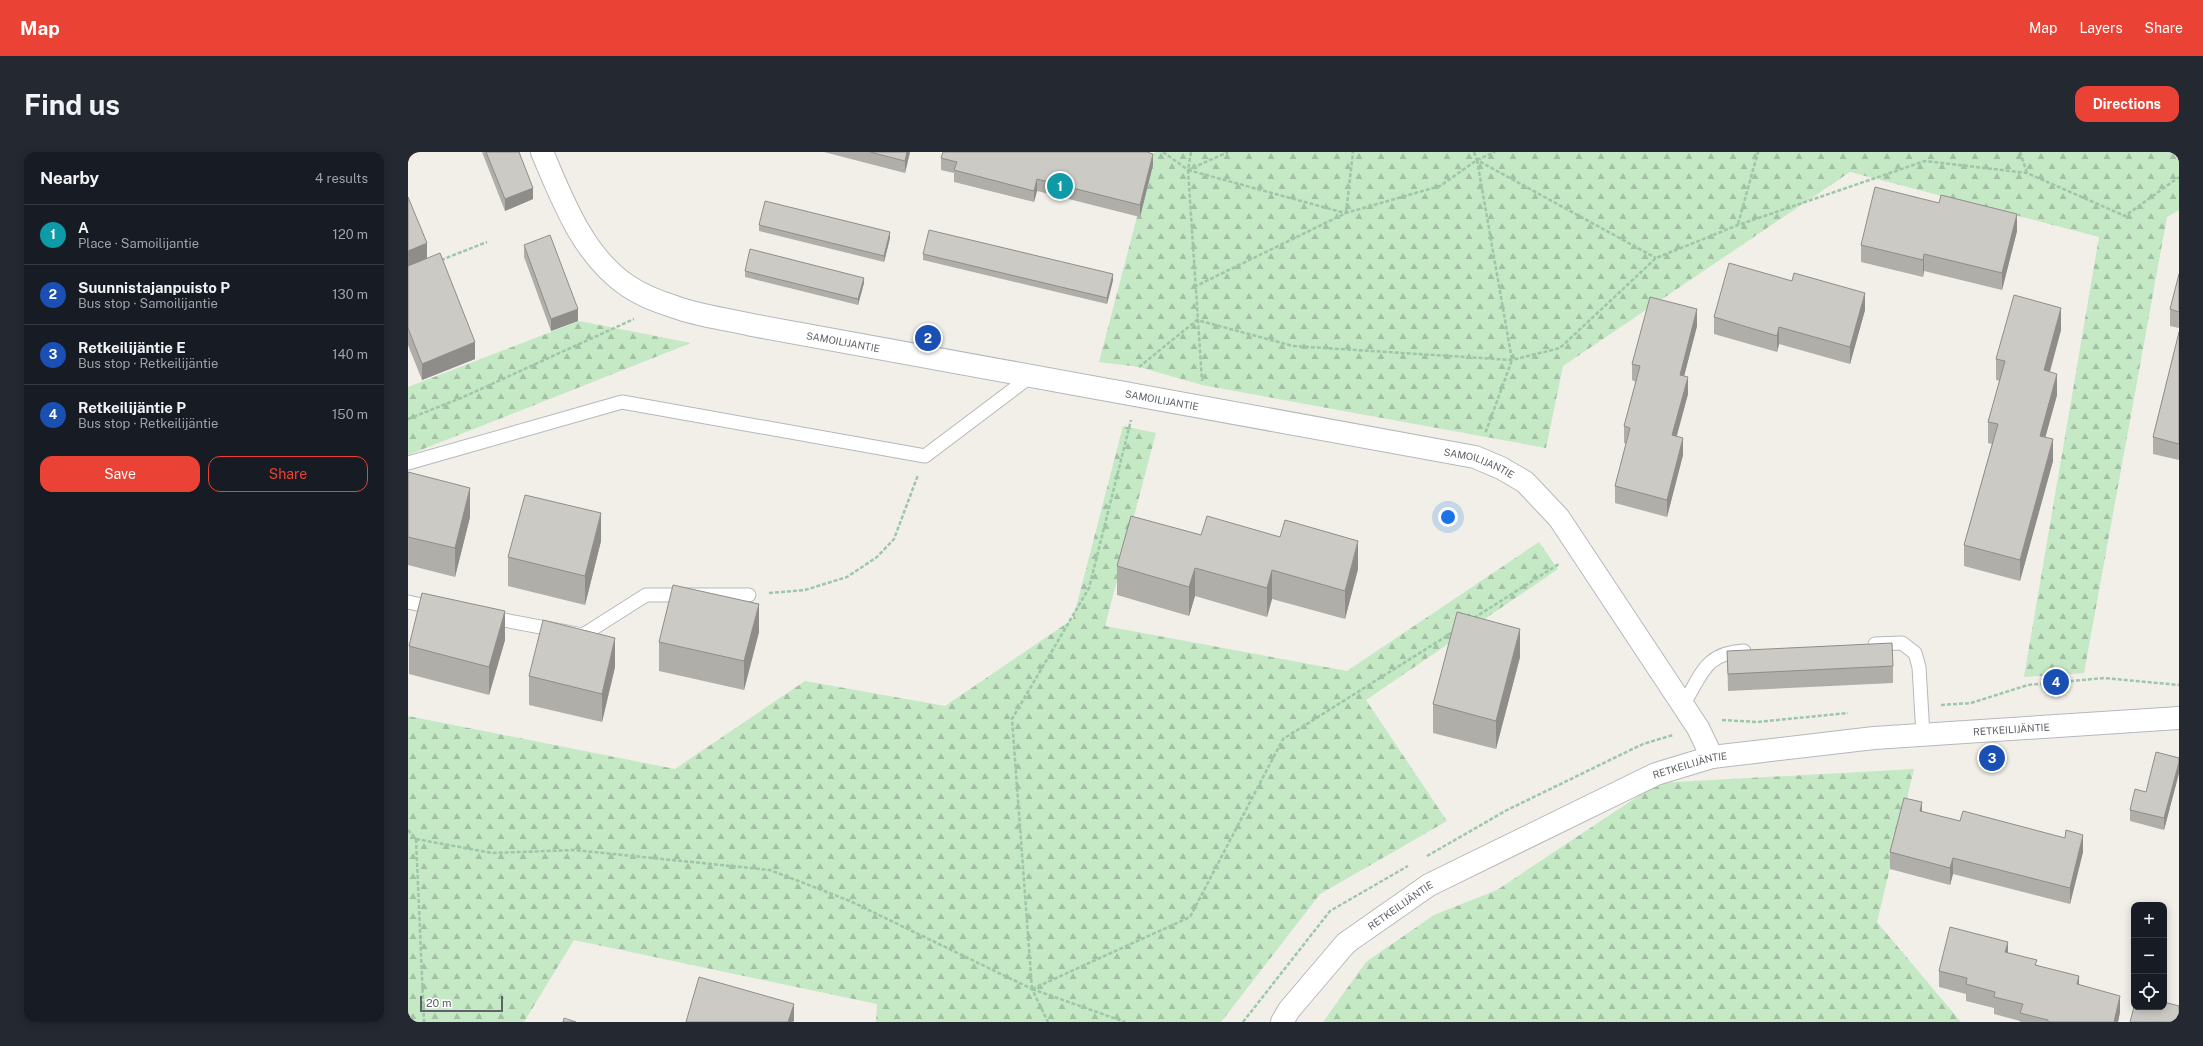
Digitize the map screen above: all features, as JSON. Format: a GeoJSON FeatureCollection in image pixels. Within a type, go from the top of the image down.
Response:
{"type":"FeatureCollection","features":[{"type":"Feature","properties":{"kind":"street","name":"SAMOILIJANTIE"},"geometry":{"type":"LineString","coordinates":[[542,152],[566,209],[589,245],[605,266],[628,286],[646,296],[676,308],[752,325],[1475,457],[1501,468],[1525,482],[1559,518],[1582,550],[1698,728],[1712,757]]}},
{"type":"Feature","properties":{"kind":"street","name":"RETKEILIJÄNTIE"},"geometry":{"type":"LineString","coordinates":[[1282,1022],[1289,1010],[1346,943],[1429,885],[1656,774],[1712,757],[1874,738],[2179,718]]}},
{"type":"Feature","properties":{"kind":"lane"},"geometry":{"type":"LineString","coordinates":[[408,463],[622,402],[925,456],[1031,376]]}},
{"type":"Feature","properties":{"kind":"lane"},"geometry":{"type":"LineString","coordinates":[[477,615],[583,634],[646,595],[749,595]]}},
{"type":"Feature","properties":{"kind":"lane"},"geometry":{"type":"LineString","coordinates":[[408,602],[446,609]]}},
{"type":"Feature","properties":{"kind":"lane"},"geometry":{"type":"LineString","coordinates":[[1865,645],[1902,643],[1915,653],[1919,667],[1923,735]]}},
{"type":"Feature","properties":{"kind":"lane"},"geometry":{"type":"LineString","coordinates":[[1683,705],[1709,661],[1727,652],[1755,650]]}},
{"type":"Feature","properties":{"kind":"path"},"geometry":{"type":"LineString","coordinates":[[1163,152],[1188,170],[1346,213]]}},
{"type":"Feature","properties":{"kind":"path"},"geometry":{"type":"LineString","coordinates":[[1191,152],[1188,170],[1194,287],[1202,385],[1199,407]]}},
{"type":"Feature","properties":{"kind":"path"},"geometry":{"type":"LineString","coordinates":[[1188,170],[1228,152]]}},
{"type":"Feature","properties":{"kind":"path"},"geometry":{"type":"LineString","coordinates":[[1346,213],[1353,152]]}},
{"type":"Feature","properties":{"kind":"path"},"geometry":{"type":"LineString","coordinates":[[1474,152],[1477,160],[1512,360],[1484,436]]}},
{"type":"Feature","properties":{"kind":"path"},"geometry":{"type":"LineString","coordinates":[[1194,287],[1346,213],[1440,186],[1477,160],[1496,152]]}},
{"type":"Feature","properties":{"kind":"path"},"geometry":{"type":"LineString","coordinates":[[1738,225],[1758,152]]}},
{"type":"Feature","properties":{"kind":"path"},"geometry":{"type":"LineString","coordinates":[[2020,152],[2027,173]]}},
{"type":"Feature","properties":{"kind":"path"},"geometry":{"type":"LineString","coordinates":[[1477,160],[1656,258]]}},
{"type":"Feature","properties":{"kind":"path"},"geometry":{"type":"LineString","coordinates":[[1197,320],[1292,346],[1512,360],[1560,348],[1656,258],[1738,225],[1925,161],[2027,173],[2125,216],[2179,178]]}},
{"type":"Feature","properties":{"kind":"path"},"geometry":{"type":"LineString","coordinates":[[437,261],[487,242]]}},
{"type":"Feature","properties":{"kind":"path"},"geometry":{"type":"LineString","coordinates":[[408,419],[461,398],[639,318],[646,296]]}},
{"type":"Feature","properties":{"kind":"path"},"geometry":{"type":"LineString","coordinates":[[1139,367],[1197,320]]}},
{"type":"Feature","properties":{"kind":"path"},"geometry":{"type":"LineString","coordinates":[[1048,1022],[1032,989],[1012,719],[1089,588],[1131,419]]}},
{"type":"Feature","properties":{"kind":"path"},"geometry":{"type":"LineString","coordinates":[[749,595],[805,590],[847,577],[877,557],[894,539],[925,456]]}},
{"type":"Feature","properties":{"kind":"path"},"geometry":{"type":"LineString","coordinates":[[1469,621],[1582,550]]}},
{"type":"Feature","properties":{"kind":"path"},"geometry":{"type":"LineString","coordinates":[[1032,989],[1190,916],[1283,739],[1456,630]]}},
{"type":"Feature","properties":{"kind":"path"},"geometry":{"type":"LineString","coordinates":[[408,830],[416,839],[492,853],[574,850],[770,870],[850,901],[1032,989],[1125,1022]]}},
{"type":"Feature","properties":{"kind":"path"},"geometry":{"type":"LineString","coordinates":[[416,839],[424,1022]]}},
{"type":"Feature","properties":{"kind":"green space"},"geometry":{"type":"Polygon","coordinates":[[[1154,152],[2179,152],[2179,210],[2167,217],[2084,673],[2024,677],[2099,237],[1850,172],[1563,366],[1546,448],[1202,385],[1139,367],[1099,362],[1154,152]]]}},
{"type":"Feature","properties":{"kind":"green space"},"geometry":{"type":"Polygon","coordinates":[[[579,321],[691,343],[408,455],[408,387],[579,321]]]}},
{"type":"Feature","properties":{"kind":"green space"},"geometry":{"type":"Polygon","coordinates":[[[1123,426],[1156,433],[1105,626],[1347,671],[1539,542],[1558,569],[1366,700],[1447,821],[1320,894],[1221,1022],[876,1022],[877,1004],[574,940],[524,1022],[408,1022],[408,716],[675,769],[805,681],[945,706],[1073,619],[1123,426]]]}},
{"type":"Feature","properties":{"kind":"green space"},"geometry":{"type":"Polygon","coordinates":[[[1914,769],[1877,922],[1961,1022],[1323,1022],[1366,962],[1434,915],[1497,890],[1658,783],[1914,769]]]}},
{"type":"Feature","properties":{"kind":"building"},"geometry":{"type":"Polygon","coordinates":[[[486,152],[519,152],[533,188],[505,199],[486,152]]]}},
{"type":"Feature","properties":{"kind":"building"},"geometry":{"type":"Polygon","coordinates":[[[870,152],[907,152],[905,161],[870,152]]]}},
{"type":"Feature","properties":{"kind":"building"},"geometry":{"type":"Polygon","coordinates":[[[943,152],[1147,152],[1153,154],[1140,205],[1037,179],[1034,191],[954,170],[957,162],[941,158],[943,152]]]}},
{"type":"Feature","properties":{"kind":"building"},"geometry":{"type":"Polygon","coordinates":[[[1875,187],[1939,203],[1941,195],[2017,214],[2002,273],[1924,254],[1923,260],[1861,245],[1875,187]]]}},
{"type":"Feature","properties":{"kind":"building"},"geometry":{"type":"Polygon","coordinates":[[[408,197],[427,243],[408,251],[408,197]]]}},
{"type":"Feature","properties":{"kind":"building"},"geometry":{"type":"Polygon","coordinates":[[[765,201],[890,232],[884,256],[759,225],[765,201]]]}},
{"type":"Feature","properties":{"kind":"building"},"geometry":{"type":"Polygon","coordinates":[[[929,230],[1113,274],[1107,298],[923,254],[929,230]]]}},
{"type":"Feature","properties":{"kind":"building"},"geometry":{"type":"Polygon","coordinates":[[[550,235],[578,309],[551,319],[524,245],[550,235]]]}},
{"type":"Feature","properties":{"kind":"building"},"geometry":{"type":"Polygon","coordinates":[[[750,249],[864,278],[858,299],[745,271],[750,249]]]}},
{"type":"Feature","properties":{"kind":"building"},"geometry":{"type":"Polygon","coordinates":[[[440,253],[475,342],[422,364],[408,328],[408,266],[440,253]]]}},
{"type":"Feature","properties":{"kind":"building"},"geometry":{"type":"Polygon","coordinates":[[[1729,263],[1792,281],[1794,273],[1865,293],[1850,347],[1779,327],[1777,336],[1714,317],[1729,263]]]}},
{"type":"Feature","properties":{"kind":"building"},"geometry":{"type":"Polygon","coordinates":[[[2179,274],[2179,312],[2170,309],[2179,274]]]}},
{"type":"Feature","properties":{"kind":"building"},"geometry":{"type":"Polygon","coordinates":[[[2014,295],[2061,308],[2044,370],[2057,374],[2040,436],[2053,439],[2020,560],[1964,545],[1998,424],[1988,422],[2005,361],[1996,359],[2014,295]]]}},
{"type":"Feature","properties":{"kind":"building"},"geometry":{"type":"Polygon","coordinates":[[[1650,297],[1697,309],[1680,375],[1688,377],[1672,435],[1683,438],[1667,500],[1615,486],[1630,428],[1624,426],[1640,366],[1632,364],[1650,297]]]}},
{"type":"Feature","properties":{"kind":"building"},"geometry":{"type":"Polygon","coordinates":[[[2179,332],[2179,444],[2153,437],[2179,332]]]}},
{"type":"Feature","properties":{"kind":"building"},"geometry":{"type":"Polygon","coordinates":[[[408,472],[470,488],[455,548],[408,537],[408,472]]]}},
{"type":"Feature","properties":{"kind":"building"},"geometry":{"type":"Polygon","coordinates":[[[525,495],[601,513],[585,576],[508,557],[525,495]]]}},
{"type":"Feature","properties":{"kind":"building"},"geometry":{"type":"Polygon","coordinates":[[[1131,516],[1201,535],[1207,516],[1280,537],[1285,520],[1358,541],[1345,591],[1272,570],[1267,588],[1195,568],[1189,587],[1117,566],[1131,516]]]}},
{"type":"Feature","properties":{"kind":"building"},"geometry":{"type":"Polygon","coordinates":[[[673,585],[759,604],[744,661],[659,642],[673,585]]]}},
{"type":"Feature","properties":{"kind":"building"},"geometry":{"type":"Polygon","coordinates":[[[422,593],[505,611],[489,667],[409,646],[422,593]]]}},
{"type":"Feature","properties":{"kind":"building"},"geometry":{"type":"Polygon","coordinates":[[[1457,612],[1520,629],[1496,721],[1433,704],[1457,612]]]}},
{"type":"Feature","properties":{"kind":"building"},"geometry":{"type":"Polygon","coordinates":[[[543,620],[615,638],[602,694],[529,676],[543,620]]]}},
{"type":"Feature","properties":{"kind":"building"},"geometry":{"type":"Polygon","coordinates":[[[1892,643],[1893,666],[1728,674],[1727,651],[1892,643]]]}},
{"type":"Feature","properties":{"kind":"building"},"geometry":{"type":"Polygon","coordinates":[[[2156,752],[2179,758],[2164,818],[2130,810],[2135,789],[2146,792],[2156,752]]]}},
{"type":"Feature","properties":{"kind":"building"},"geometry":{"type":"Polygon","coordinates":[[[1904,798],[1922,802],[1920,811],[1960,821],[1963,811],[2065,838],[2066,830],[2083,835],[2070,888],[1953,858],[1950,868],[1890,852],[1904,798]]]}},
{"type":"Feature","properties":{"kind":"building"},"geometry":{"type":"Polygon","coordinates":[[[1950,927],[2008,942],[2005,952],[2037,960],[2035,965],[2079,976],[2077,984],[2120,996],[2114,1022],[2048,1022],[2048,1020],[2020,1013],[2023,1004],[1994,997],[1995,992],[1966,984],[1967,978],[1939,971],[1950,927]]]}},
{"type":"Feature","properties":{"kind":"building"},"geometry":{"type":"Polygon","coordinates":[[[699,977],[794,1004],[788,1022],[686,1022],[699,977]]]}},
{"type":"Feature","properties":{"kind":"building"},"geometry":{"type":"Polygon","coordinates":[[[2167,1003],[2179,1006],[2179,1022],[2130,1022],[2133,1010],[2167,1010],[2167,1003]]]}},
{"type":"Feature","properties":{"kind":"building"},"geometry":{"type":"Polygon","coordinates":[[[564,1018],[576,1022],[563,1022],[564,1018]]]}},
{"type":"Feature","properties":{"kind":"place","name":"A"},"geometry":{"type":"Point","coordinates":[1060,186]}},
{"type":"Feature","properties":{"kind":"place","name":"Suunnistajanpuisto P"},"geometry":{"type":"Point","coordinates":[928,338]}},
{"type":"Feature","properties":{"kind":"place","name":"Retkeilijäntie P"},"geometry":{"type":"Point","coordinates":[2056,682]}},
{"type":"Feature","properties":{"kind":"place","name":"Retkeilijäntie E"},"geometry":{"type":"Point","coordinates":[1992,758]}}]}
